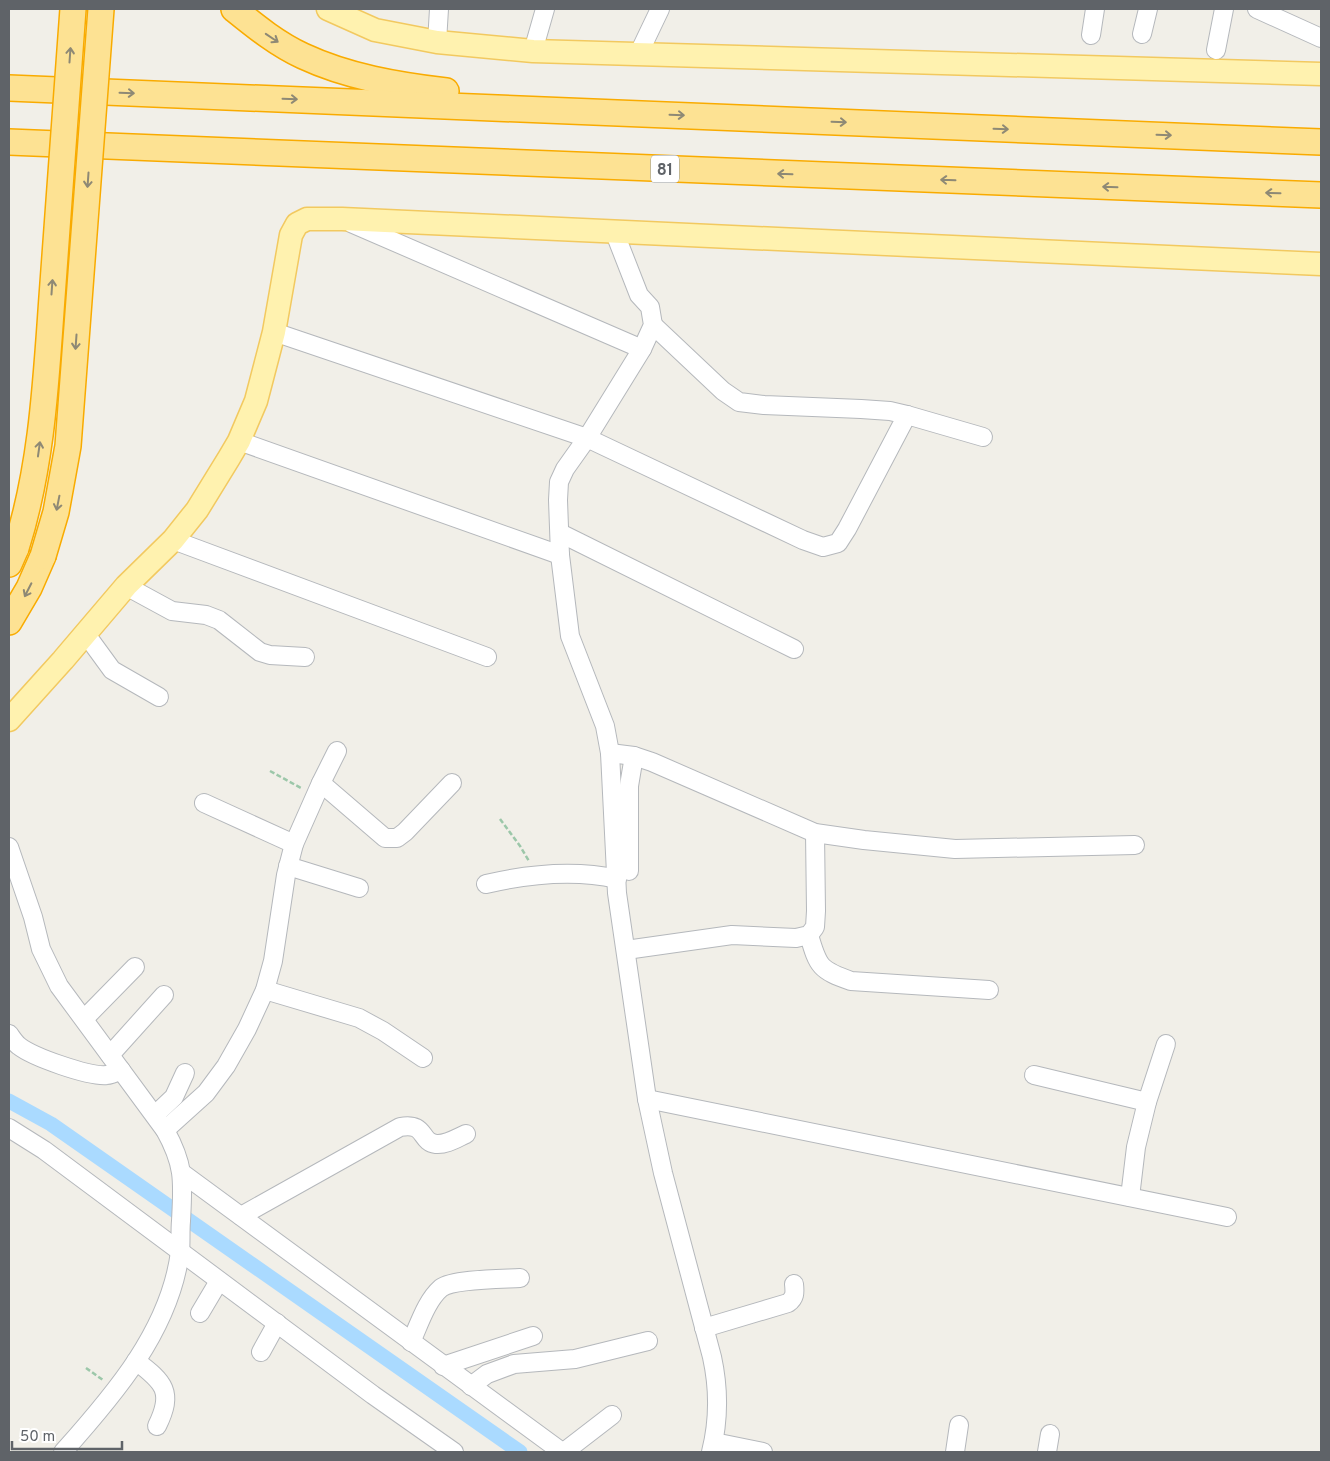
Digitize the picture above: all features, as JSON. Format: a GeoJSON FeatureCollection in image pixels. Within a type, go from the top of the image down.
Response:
{"type":"FeatureCollection","features":[{"type":"Feature","properties":{"kind":"highway"},"geometry":{"type":"LineString","coordinates":[[12,556],[26,515],[34,481],[44,407],[73,9]]}},
{"type":"Feature","properties":{"kind":"highway"},"geometry":{"type":"LineString","coordinates":[[9,622],[29,588],[43,556],[56,512],[68,446],[101,9]]}},
{"type":"Feature","properties":{"kind":"highway"},"geometry":{"type":"LineString","coordinates":[[234,9],[277,41],[302,56],[360,76],[421,88],[628,113]]}},
{"type":"Feature","properties":{"kind":"highway"},"geometry":{"type":"LineString","coordinates":[[9,88],[1321,142]]}},
{"type":"Feature","properties":{"kind":"highway","name":"81"},"geometry":{"type":"LineString","coordinates":[[9,142],[1321,195]]}},
{"type":"Feature","properties":{"kind":"main road"},"geometry":{"type":"LineString","coordinates":[[328,9],[375,30],[438,42],[533,51],[1321,74]]}},
{"type":"Feature","properties":{"kind":"main road"},"geometry":{"type":"LineString","coordinates":[[9,720],[126,586],[173,540],[197,510],[239,441],[256,402],[274,332],[291,235],[297,224],[307,219],[614,231],[1321,264]]}},
{"type":"Feature","properties":{"kind":"street"},"geometry":{"type":"LineString","coordinates":[[438,9],[438,42]]}},
{"type":"Feature","properties":{"kind":"street"},"geometry":{"type":"LineString","coordinates":[[533,51],[545,9]]}},
{"type":"Feature","properties":{"kind":"street"},"geometry":{"type":"LineString","coordinates":[[638,55],[660,9]]}},
{"type":"Feature","properties":{"kind":"street"},"geometry":{"type":"LineString","coordinates":[[1091,34],[1095,9]]}},
{"type":"Feature","properties":{"kind":"street"},"geometry":{"type":"LineString","coordinates":[[1142,34],[1148,9]]}},
{"type":"Feature","properties":{"kind":"street"},"geometry":{"type":"LineString","coordinates":[[1216,50],[1224,9]]}},
{"type":"Feature","properties":{"kind":"street"},"geometry":{"type":"LineString","coordinates":[[1257,9],[1321,38]]}},
{"type":"Feature","properties":{"kind":"street"},"geometry":{"type":"LineString","coordinates":[[342,219],[642,349]]}},
{"type":"Feature","properties":{"kind":"street"},"geometry":{"type":"LineString","coordinates":[[614,231],[639,295],[650,307],[653,325],[642,349],[587,438],[565,469],[559,482],[560,555],[570,636],[605,726],[610,753],[623,875],[626,950],[647,1099],[663,1173],[717,1381],[718,1405],[712,1447],[763,1452]]}},
{"type":"Feature","properties":{"kind":"street"},"geometry":{"type":"LineString","coordinates":[[653,325],[723,391],[739,402],[890,411],[983,437]]}},
{"type":"Feature","properties":{"kind":"street"},"geometry":{"type":"LineString","coordinates":[[274,332],[587,438],[802,540],[823,547],[838,543],[847,529],[907,415]]}},
{"type":"Feature","properties":{"kind":"street"},"geometry":{"type":"LineString","coordinates":[[239,441],[560,555]]}},
{"type":"Feature","properties":{"kind":"street"},"geometry":{"type":"LineString","coordinates":[[560,533],[794,649]]}},
{"type":"Feature","properties":{"kind":"street"},"geometry":{"type":"LineString","coordinates":[[173,540],[487,657]]}},
{"type":"Feature","properties":{"kind":"street"},"geometry":{"type":"LineString","coordinates":[[126,586],[172,611],[206,615],[218,620],[260,652],[270,655],[306,657]]}},
{"type":"Feature","properties":{"kind":"street"},"geometry":{"type":"LineString","coordinates":[[85,633],[112,670],[159,697]]}},
{"type":"Feature","properties":{"kind":"street"},"geometry":{"type":"LineString","coordinates":[[166,1130],[206,1093],[226,1066],[247,1029],[265,990],[274,961],[288,866],[294,844],[337,751]]}},
{"type":"Feature","properties":{"kind":"street"},"geometry":{"type":"LineString","coordinates":[[610,753],[634,756],[660,765],[815,833],[954,849],[1135,845]]}},
{"type":"Feature","properties":{"kind":"street"},"geometry":{"type":"LineString","coordinates":[[623,875],[629,786],[634,756]]}},
{"type":"Feature","properties":{"kind":"street"},"geometry":{"type":"LineString","coordinates":[[318,789],[385,838],[397,838],[452,783]]}},
{"type":"Feature","properties":{"kind":"street"},"geometry":{"type":"LineString","coordinates":[[204,803],[294,844]]}},
{"type":"Feature","properties":{"kind":"street"},"geometry":{"type":"LineString","coordinates":[[626,950],[732,935],[796,938],[809,935],[815,926],[816,911],[815,833]]}},
{"type":"Feature","properties":{"kind":"street"},"geometry":{"type":"LineString","coordinates":[[9,847],[33,917],[41,949],[58,986],[166,1130],[174,1146],[182,1181],[180,1243],[172,1288],[136,1361],[98,1412],[63,1452]]}},
{"type":"Feature","properties":{"kind":"street"},"geometry":{"type":"LineString","coordinates":[[288,866],[359,888]]}},
{"type":"Feature","properties":{"kind":"street"},"geometry":{"type":"LineString","coordinates":[[486,884],[514,878],[559,873],[623,875]]}},
{"type":"Feature","properties":{"kind":"street"},"geometry":{"type":"LineString","coordinates":[[809,935],[820,966],[830,973],[852,981],[989,990]]}},
{"type":"Feature","properties":{"kind":"street"},"geometry":{"type":"LineString","coordinates":[[84,1019],[135,967]]}},
{"type":"Feature","properties":{"kind":"street"},"geometry":{"type":"LineString","coordinates":[[265,990],[359,1018],[422,1058]]}},
{"type":"Feature","properties":{"kind":"street"},"geometry":{"type":"LineString","coordinates":[[110,1055],[164,995]]}},
{"type":"Feature","properties":{"kind":"street"},"geometry":{"type":"LineString","coordinates":[[9,1034],[19,1046],[78,1070],[108,1075],[121,1070]]}},
{"type":"Feature","properties":{"kind":"street"},"geometry":{"type":"LineString","coordinates":[[1130,1197],[1136,1147],[1147,1102],[1166,1044]]}},
{"type":"Feature","properties":{"kind":"street"},"geometry":{"type":"LineString","coordinates":[[155,1115],[174,1097],[185,1073]]}},
{"type":"Feature","properties":{"kind":"street"},"geometry":{"type":"LineString","coordinates":[[1034,1075],[1147,1102]]}},
{"type":"Feature","properties":{"kind":"street"},"geometry":{"type":"LineString","coordinates":[[647,1099],[1227,1217]]}},
{"type":"Feature","properties":{"kind":"street"},"geometry":{"type":"LineString","coordinates":[[241,1216],[400,1127],[418,1128],[429,1142],[437,1144],[466,1134]]}},
{"type":"Feature","properties":{"kind":"street"},"geometry":{"type":"LineString","coordinates":[[9,1128],[180,1243],[219,1281],[372,1395],[454,1452]]}},
{"type":"Feature","properties":{"kind":"street"},"geometry":{"type":"LineString","coordinates":[[182,1181],[241,1216],[443,1366],[563,1452],[612,1415]]}},
{"type":"Feature","properties":{"kind":"street"},"geometry":{"type":"LineString","coordinates":[[411,1342],[427,1309],[442,1287],[455,1282],[520,1278]]}},
{"type":"Feature","properties":{"kind":"street"},"geometry":{"type":"LineString","coordinates":[[200,1313],[219,1281]]}},
{"type":"Feature","properties":{"kind":"street"},"geometry":{"type":"LineString","coordinates":[[704,1328],[788,1303],[793,1299],[795,1293],[794,1284]]}},
{"type":"Feature","properties":{"kind":"street"},"geometry":{"type":"LineString","coordinates":[[261,1352],[276,1323]]}},
{"type":"Feature","properties":{"kind":"street"},"geometry":{"type":"LineString","coordinates":[[443,1366],[533,1336]]}},
{"type":"Feature","properties":{"kind":"street"},"geometry":{"type":"LineString","coordinates":[[471,1386],[487,1374],[514,1364],[575,1359],[648,1341]]}},
{"type":"Feature","properties":{"kind":"street"},"geometry":{"type":"LineString","coordinates":[[136,1361],[157,1377],[166,1394],[164,1411],[157,1426]]}},
{"type":"Feature","properties":{"kind":"street"},"geometry":{"type":"LineString","coordinates":[[955,1452],[959,1426]]}},
{"type":"Feature","properties":{"kind":"street"},"geometry":{"type":"LineString","coordinates":[[1047,1452],[1050,1434]]}},
{"type":"Feature","properties":{"kind":"path"},"geometry":{"type":"LineString","coordinates":[[270,771],[318,789]]}},
{"type":"Feature","properties":{"kind":"path"},"geometry":{"type":"LineString","coordinates":[[500,820],[520,846],[537,875]]}},
{"type":"Feature","properties":{"kind":"path"},"geometry":{"type":"LineString","coordinates":[[86,1368],[116,1389]]}},
{"type":"Feature","properties":{"kind":"waterway"},"geometry":{"type":"LineString","coordinates":[[9,1101],[51,1124],[520,1452]]}}]}
